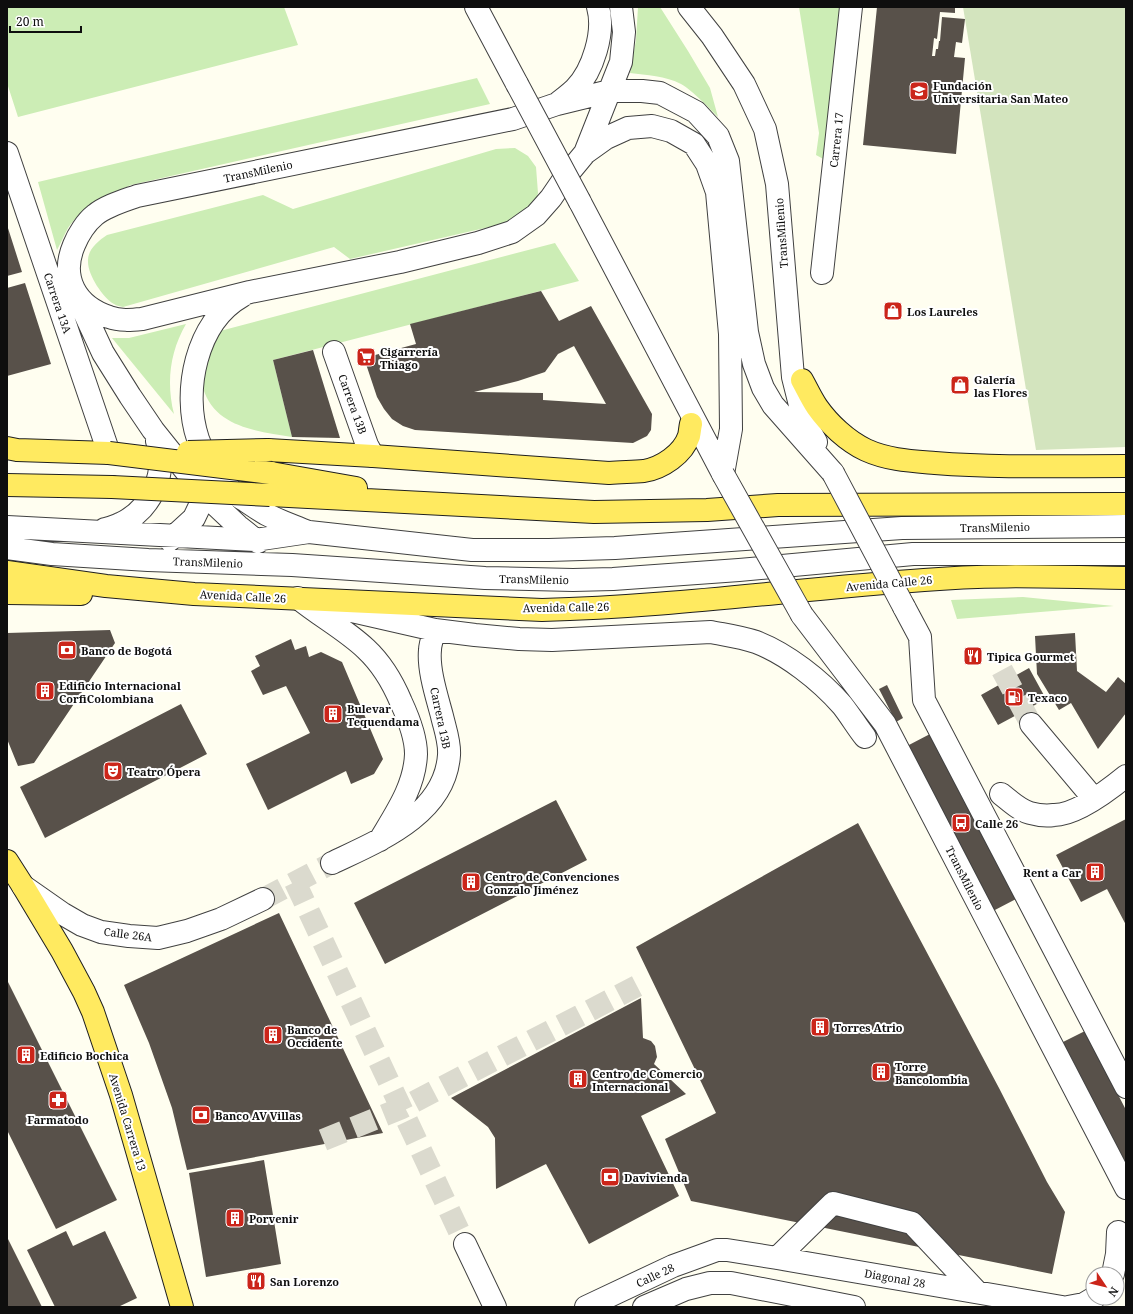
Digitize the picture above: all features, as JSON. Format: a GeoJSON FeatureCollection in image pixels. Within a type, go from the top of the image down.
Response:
{"type":"FeatureCollection","features":[{"type":"Feature","properties":{"kind":"main road"},"geometry":{"type":"LineString","coordinates":[[802,380],[816,406],[832,425],[851,441],[865,450],[883,457],[900,460],[964,465],[1126,466]]}},
{"type":"Feature","properties":{"kind":"main road"},"geometry":{"type":"LineString","coordinates":[[7,448],[17,450],[109,453],[268,450],[609,473],[644,471],[652,469],[673,457],[683,446],[689,436],[691,424]]}},
{"type":"Feature","properties":{"kind":"main road"},"geometry":{"type":"LineString","coordinates":[[109,453],[271,473],[466,506]]}},
{"type":"Feature","properties":{"kind":"main road"},"geometry":{"type":"LineString","coordinates":[[7,485],[112,487],[594,512],[707,510],[778,505],[1126,504]]}},
{"type":"Feature","properties":{"kind":"main road","name":"Avenida Calle 26"},"geometry":{"type":"LineString","coordinates":[[7,572],[106,586],[194,594],[542,610],[578,609],[698,600],[925,579],[990,577],[1122,579]]}},
{"type":"Feature","properties":{"kind":"main road"},"geometry":{"type":"LineString","coordinates":[[7,593],[194,594]]}},
{"type":"Feature","properties":{"kind":"main road","name":"Avenida Carrera 13"},"geometry":{"type":"LineString","coordinates":[[7,861],[62,951],[80,985],[95,1019],[121,1095],[182,1307]]}},
{"type":"Feature","properties":{"kind":"street","name":"TransMilenio"},"geometry":{"type":"LineString","coordinates":[[476,7],[723,474],[802,615],[885,724],[1126,1188]]}},
{"type":"Feature","properties":{"kind":"street","name":"TransMilenio"},"geometry":{"type":"LineString","coordinates":[[557,104],[575,89],[590,66],[599,40],[600,12],[598,7]]}},
{"type":"Feature","properties":{"kind":"street","name":"TransMilenio"},"geometry":{"type":"LineString","coordinates":[[585,153],[621,62],[624,32],[621,7]]}},
{"type":"Feature","properties":{"kind":"street","name":"TransMilenio"},"geometry":{"type":"LineString","coordinates":[[689,7],[712,36],[744,84],[765,130],[777,184],[793,378],[804,421],[920,637],[924,700],[1126,1087]]}},
{"type":"Feature","properties":{"kind":"street","name":"Carrera 17"},"geometry":{"type":"LineString","coordinates":[[822,273],[850,7]]}},
{"type":"Feature","properties":{"kind":"street","name":"TransMilenio"},"geometry":{"type":"LineString","coordinates":[[292,565],[255,540],[205,495],[153,430],[130,396],[103,353],[70,280],[69,262],[78,235],[95,215],[114,205],[137,196],[513,119],[557,104],[610,91],[642,91],[660,93],[696,112],[718,136],[728,161],[747,332],[754,364],[763,388],[773,405],[833,473]]}},
{"type":"Feature","properties":{"kind":"street"},"geometry":{"type":"LineString","coordinates":[[513,119],[529,124],[543,133],[554,145],[562,160],[566,176]]}},
{"type":"Feature","properties":{"kind":"street","name":"TransMilenio"},"geometry":{"type":"LineString","coordinates":[[77,296],[93,310],[109,318],[125,320],[142,319],[250,292],[400,262],[478,244],[512,232],[536,215],[551,198],[566,176],[585,153],[606,138],[628,128],[652,126],[671,131],[694,144],[707,164],[717,192],[730,334],[731,429],[723,474]]}},
{"type":"Feature","properties":{"kind":"street","name":"Carrera 13A"},"geometry":{"type":"LineString","coordinates":[[7,153],[109,453]]}},
{"type":"Feature","properties":{"kind":"street","name":"TransMilenio"},"geometry":{"type":"LineString","coordinates":[[148,560],[194,518],[205,495],[208,480],[207,464],[198,440],[193,419],[191,398],[192,376],[198,355],[206,336],[218,318],[233,302],[250,292]]}},
{"type":"Feature","properties":{"kind":"street","name":"Carrera 13B"},"geometry":{"type":"LineString","coordinates":[[334,352],[367,445],[373,456]]}},
{"type":"Feature","properties":{"kind":"street","name":"TransMilenio"},"geometry":{"type":"LineString","coordinates":[[90,530],[110,528],[128,520],[144,507],[155,490],[160,470],[160,449],[153,430]]}},
{"type":"Feature","properties":{"kind":"street","name":"TransMilenio"},"geometry":{"type":"LineString","coordinates":[[202,450],[232,492],[267,515],[309,532]]}},
{"type":"Feature","properties":{"kind":"street","name":"TransMilenio"},"geometry":{"type":"LineString","coordinates":[[255,540],[309,532],[472,550],[549,550],[615,548],[902,528],[1126,526]]}},
{"type":"Feature","properties":{"kind":"street","name":"TransMilenio"},"geometry":{"type":"LineString","coordinates":[[7,527],[176,535]]}},
{"type":"Feature","properties":{"kind":"street"},"geometry":{"type":"LineString","coordinates":[[176,535],[255,540]]}},
{"type":"Feature","properties":{"kind":"street","name":"TransMilenio"},"geometry":{"type":"LineString","coordinates":[[7,548],[52,554],[148,560],[292,565],[485,578],[573,580],[613,579],[739,570],[913,554],[1126,554]]}},
{"type":"Feature","properties":{"kind":"street","name":"TransMilenio"},"geometry":{"type":"LineString","coordinates":[[698,600],[886,557]]}},
{"type":"Feature","properties":{"kind":"street"},"geometry":{"type":"LineString","coordinates":[[298,598],[435,630],[512,638],[552,640],[711,632],[735,636],[756,642],[797,665],[838,700],[865,737]]}},
{"type":"Feature","properties":{"kind":"street"},"geometry":{"type":"LineString","coordinates":[[298,598],[343,631],[372,655],[394,687],[410,723],[416,753],[412,780],[403,803],[380,840],[332,864]]}},
{"type":"Feature","properties":{"kind":"street","name":"Carrera 13B"},"geometry":{"type":"LineString","coordinates":[[380,840],[409,822],[423,809],[437,791],[444,776],[449,756],[447,738],[430,667],[430,651],[435,630]]}},
{"type":"Feature","properties":{"kind":"street"},"geometry":{"type":"LineString","coordinates":[[1032,724],[1094,799]]}},
{"type":"Feature","properties":{"kind":"street"},"geometry":{"type":"LineString","coordinates":[[1001,794],[1014,805],[1029,813],[1055,816],[1082,806],[1115,785],[1126,776]]}},
{"type":"Feature","properties":{"kind":"street","name":"Calle 26A"},"geometry":{"type":"LineString","coordinates":[[23,886],[63,914],[82,925],[101,932],[158,938],[187,931],[221,919],[263,899]]}},
{"type":"Feature","properties":{"kind":"street"},"geometry":{"type":"LineString","coordinates":[[777,1258],[833,1203],[912,1223],[977,1292]]}},
{"type":"Feature","properties":{"kind":"street"},"geometry":{"type":"LineString","coordinates":[[1114,1266],[1117,1254],[1118,1232]]}},
{"type":"Feature","properties":{"kind":"street"},"geometry":{"type":"LineString","coordinates":[[465,1244],[495,1307]]}},
{"type":"Feature","properties":{"kind":"street","name":"Diagonal 28"},"geometry":{"type":"LineString","coordinates":[[727,1250],[1062,1307]]}},
{"type":"Feature","properties":{"kind":"street","name":"Calle 28"},"geometry":{"type":"LineString","coordinates":[[590,1306],[673,1266],[707,1252],[727,1250]]}},
{"type":"Feature","properties":{"kind":"street"},"geometry":{"type":"LineString","coordinates":[[644,1307],[686,1289],[710,1283],[731,1283],[854,1307]]}},
{"type":"Feature","properties":{"kind":"street"},"geometry":{"type":"LineString","coordinates":[[1068,1307],[1085,1303]]}},
{"type":"Feature","properties":{"kind":"green space"},"geometry":{"type":"Polygon","coordinates":[[[7,7],[284,7],[298,45],[18,117],[7,83],[7,7]]]}},
{"type":"Feature","properties":{"kind":"green space"},"geometry":{"type":"Polygon","coordinates":[[[638,7],[660,7],[710,88],[718,117],[695,95],[675,81],[649,75],[630,73],[636,40],[638,7]]]}},
{"type":"Feature","properties":{"kind":"green space"},"geometry":{"type":"Polygon","coordinates":[[[799,7],[842,7],[827,161],[816,155],[819,133],[799,7]]]}},
{"type":"Feature","properties":{"kind":"green space"},"geometry":{"type":"Polygon","coordinates":[[[963,7],[1126,7],[1126,447],[1036,450],[963,7]]]}},
{"type":"Feature","properties":{"kind":"green space"},"geometry":{"type":"Polygon","coordinates":[[[477,78],[490,104],[131,185],[96,202],[81,213],[68,228],[57,250],[38,182],[477,78]]]}},
{"type":"Feature","properties":{"kind":"green space"},"geometry":{"type":"Polygon","coordinates":[[[515,148],[528,156],[536,167],[538,193],[535,205],[511,222],[350,259],[334,247],[123,307],[115,305],[105,297],[93,279],[89,267],[88,258],[91,250],[107,235],[263,195],[293,209],[496,149],[515,148]]]}},
{"type":"Feature","properties":{"kind":"green space"},"geometry":{"type":"Polygon","coordinates":[[[555,243],[579,281],[273,360],[292,437],[252,429],[227,420],[217,412],[209,401],[203,388],[201,370],[220,331],[555,243]]]}},
{"type":"Feature","properties":{"kind":"green space"},"geometry":{"type":"Polygon","coordinates":[[[186,324],[176,345],[171,368],[170,390],[174,414],[112,338],[129,338],[186,324]]]}},
{"type":"Feature","properties":{"kind":"green space"},"geometry":{"type":"Polygon","coordinates":[[[1023,597],[1114,606],[957,619],[951,600],[1023,597]]]}},
{"type":"Feature","properties":{"kind":"building"},"geometry":{"type":"Polygon","coordinates":[[[877,7],[955,7],[955,13],[940,12],[937,39],[934,38],[932,56],[935,56],[936,49],[938,49],[942,17],[965,19],[962,43],[956,42],[954,57],[965,58],[956,154],[863,145],[877,7]]]}},
{"type":"Feature","properties":{"kind":"building"},"geometry":{"type":"Polygon","coordinates":[[[7,225],[22,272],[7,276],[7,225]]]}},
{"type":"Feature","properties":{"kind":"building"},"geometry":{"type":"Polygon","coordinates":[[[25,283],[51,364],[7,376],[7,288],[25,283]]]}},
{"type":"Feature","properties":{"kind":"building"},"geometry":{"type":"Polygon","coordinates":[[[541,291],[559,321],[591,306],[652,414],[651,430],[647,436],[633,443],[415,430],[403,426],[392,419],[377,397],[364,358],[416,344],[410,324],[541,291]],[[574,346],[558,354],[545,372],[518,381],[474,392],[543,393],[543,400],[606,404],[574,346]]]}},
{"type":"Feature","properties":{"kind":"building"},"geometry":{"type":"Polygon","coordinates":[[[313,350],[340,438],[292,437],[273,360],[313,350]]]}},
{"type":"Feature","properties":{"kind":"building","name":"Edificio Internacional CorfiColombiana"},"geometry":{"type":"Polygon","coordinates":[[[110,630],[115,643],[34,763],[18,766],[7,739],[7,633],[110,630]]]}},
{"type":"Feature","properties":{"kind":"building"},"geometry":{"type":"Polygon","coordinates":[[[1075,633],[1077,671],[1106,692],[1118,677],[1126,684],[1126,713],[1098,749],[1071,703],[1059,710],[1037,674],[1035,636],[1075,633]]]}},
{"type":"Feature","properties":{"kind":"building","name":"Bulevar Tequendama"},"geometry":{"type":"Polygon","coordinates":[[[291,639],[295,650],[306,646],[309,657],[321,652],[342,662],[383,759],[374,774],[351,784],[346,771],[268,810],[246,764],[310,733],[286,686],[263,695],[251,671],[260,666],[255,656],[291,639]]]}},
{"type":"Feature","properties":{"kind":"building","name":"Tipica Gourmet"},"geometry":{"type":"Polygon","coordinates":[[[979,648],[982,663],[968,665],[965,650],[979,648]]]}},
{"type":"Feature","properties":{"kind":"building","name":"Texaco"},"geometry":{"type":"Polygon","coordinates":[[[1029,668],[1046,699],[998,725],[981,695],[1029,668]]]}},
{"type":"Feature","properties":{"kind":"building"},"geometry":{"type":"Polygon","coordinates":[[[887,685],[903,718],[896,722],[879,689],[887,685]]]}},
{"type":"Feature","properties":{"kind":"building","name":"Teatro Ópera"},"geometry":{"type":"Polygon","coordinates":[[[181,704],[207,754],[45,838],[20,787],[181,704]]]}},
{"type":"Feature","properties":{"kind":"building","name":"Calle 26"},"geometry":{"type":"Polygon","coordinates":[[[930,734],[1016,899],[993,911],[907,746],[930,734]]]}},
{"type":"Feature","properties":{"kind":"building","name":"Centro de Convenciones Gonzalo Jiménez"},"geometry":{"type":"Polygon","coordinates":[[[556,800],[587,860],[385,964],[354,903],[556,800]]]}},
{"type":"Feature","properties":{"kind":"building","name":"Rent a Car"},"geometry":{"type":"Polygon","coordinates":[[[1126,819],[1126,925],[1107,889],[1081,902],[1056,855],[1126,819]]]}},
{"type":"Feature","properties":{"kind":"building","name":"Torres Atrio"},"geometry":{"type":"Polygon","coordinates":[[[858,823],[999,1088],[1047,1182],[1065,1212],[1052,1274],[691,1201],[665,1139],[716,1113],[636,947],[858,823]]]}},
{"type":"Feature","properties":{"kind":"building"},"geometry":{"type":"Polygon","coordinates":[[[279,913],[383,1133],[187,1170],[172,1108],[149,1043],[124,985],[279,913]]]}},
{"type":"Feature","properties":{"kind":"building","name":"Edificio Bochica"},"geometry":{"type":"Polygon","coordinates":[[[7,980],[117,1200],[56,1229],[7,1130],[7,980]]]}},
{"type":"Feature","properties":{"kind":"building","name":"Centro de Comercio Internacional"},"geometry":{"type":"Polygon","coordinates":[[[641,998],[643,1038],[651,1041],[655,1046],[657,1057],[654,1064],[686,1094],[641,1116],[679,1196],[589,1244],[546,1164],[496,1189],[495,1138],[488,1127],[451,1098],[641,998]]]}},
{"type":"Feature","properties":{"kind":"building"},"geometry":{"type":"Polygon","coordinates":[[[1085,1031],[1126,1110],[1126,1164],[1063,1042],[1085,1031]]]}},
{"type":"Feature","properties":{"kind":"building","name":"Porvenir"},"geometry":{"type":"Polygon","coordinates":[[[264,1160],[281,1264],[206,1277],[189,1173],[264,1160]]]}},
{"type":"Feature","properties":{"kind":"building"},"geometry":{"type":"Polygon","coordinates":[[[66,1231],[73,1246],[105,1231],[137,1298],[118,1307],[55,1307],[27,1250],[66,1231]]]}},
{"type":"Feature","properties":{"kind":"building"},"geometry":{"type":"Polygon","coordinates":[[[7,1237],[42,1307],[7,1307],[7,1237]]]}},
{"type":"Feature","properties":{"kind":"tunnel"},"geometry":{"type":"LineString","coordinates":[[1002,670],[1031,724]]}},
{"type":"Feature","properties":{"kind":"tunnel"},"geometry":{"type":"LineString","coordinates":[[263,899],[332,863]]}},
{"type":"Feature","properties":{"kind":"tunnel"},"geometry":{"type":"LineString","coordinates":[[295,882],[465,1244]]}},
{"type":"Feature","properties":{"kind":"tunnel"},"geometry":{"type":"LineString","coordinates":[[323,1140],[402,1108],[637,986]]}},
{"type":"Feature","properties":{"kind":"place","name":"Fundación Universitaria San Mateo"},"geometry":{"type":"Point","coordinates":[919,91]}},
{"type":"Feature","properties":{"kind":"place","name":"Los Laureles"},"geometry":{"type":"Point","coordinates":[893,311]}},
{"type":"Feature","properties":{"kind":"place","name":"Cigarrería Thiago"},"geometry":{"type":"Point","coordinates":[366,357]}},
{"type":"Feature","properties":{"kind":"place","name":"Galería las Flores"},"geometry":{"type":"Point","coordinates":[960,385]}},
{"type":"Feature","properties":{"kind":"place","name":"Banco de Bogotá"},"geometry":{"type":"Point","coordinates":[67,650]}},
{"type":"Feature","properties":{"kind":"place","name":"Tipica Gourmet"},"geometry":{"type":"Point","coordinates":[973,656]}},
{"type":"Feature","properties":{"kind":"place","name":"Edificio Internacional CorfiColombiana"},"geometry":{"type":"Point","coordinates":[45,691]}},
{"type":"Feature","properties":{"kind":"place","name":"Texaco"},"geometry":{"type":"Point","coordinates":[1014,697]}},
{"type":"Feature","properties":{"kind":"place","name":"Bulevar Tequendama"},"geometry":{"type":"Point","coordinates":[333,714]}},
{"type":"Feature","properties":{"kind":"place","name":"Teatro Ópera"},"geometry":{"type":"Point","coordinates":[113,771]}},
{"type":"Feature","properties":{"kind":"place","name":"Calle 26"},"geometry":{"type":"Point","coordinates":[961,823]}},
{"type":"Feature","properties":{"kind":"place","name":"Rent a Car"},"geometry":{"type":"Point","coordinates":[1095,872]}},
{"type":"Feature","properties":{"kind":"place","name":"Centro de Convenciones Gonzalo Jiménez"},"geometry":{"type":"Point","coordinates":[471,882]}},
{"type":"Feature","properties":{"kind":"place","name":"Torres Atrio"},"geometry":{"type":"Point","coordinates":[820,1027]}},
{"type":"Feature","properties":{"kind":"place","name":"Banco de Occidente"},"geometry":{"type":"Point","coordinates":[273,1035]}},
{"type":"Feature","properties":{"kind":"place","name":"Edificio Bochica"},"geometry":{"type":"Point","coordinates":[26,1055]}},
{"type":"Feature","properties":{"kind":"place","name":"Torre Bancolombia"},"geometry":{"type":"Point","coordinates":[881,1072]}},
{"type":"Feature","properties":{"kind":"place","name":"Centro de Comercio Internacional"},"geometry":{"type":"Point","coordinates":[578,1079]}},
{"type":"Feature","properties":{"kind":"place","name":"Farmatodo"},"geometry":{"type":"Point","coordinates":[58,1100]}},
{"type":"Feature","properties":{"kind":"place","name":"Banco AV Villas"},"geometry":{"type":"Point","coordinates":[201,1115]}},
{"type":"Feature","properties":{"kind":"place","name":"Davivienda"},"geometry":{"type":"Point","coordinates":[610,1177]}},
{"type":"Feature","properties":{"kind":"place","name":"Porvenir"},"geometry":{"type":"Point","coordinates":[235,1218]}},
{"type":"Feature","properties":{"kind":"place","name":"San Lorenzo"},"geometry":{"type":"Point","coordinates":[256,1281]}}]}
